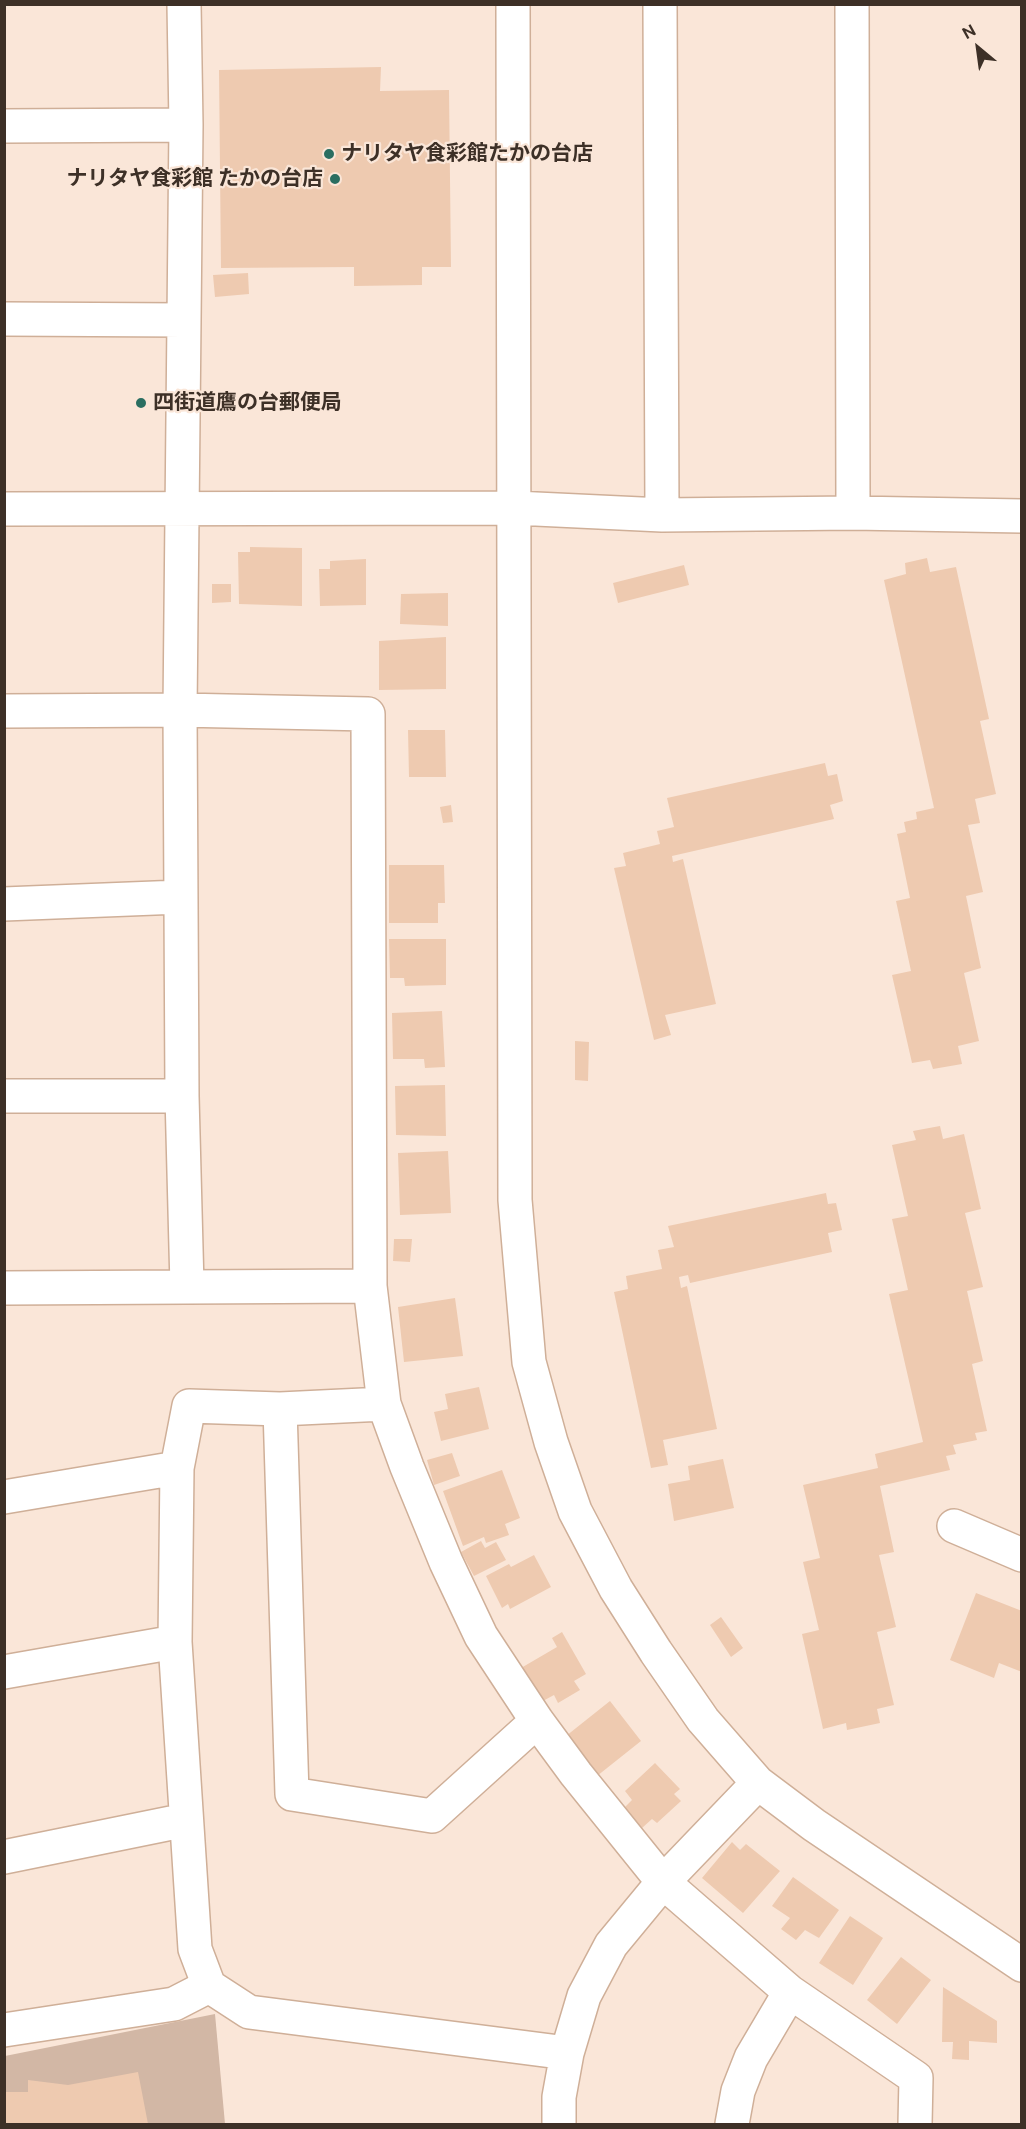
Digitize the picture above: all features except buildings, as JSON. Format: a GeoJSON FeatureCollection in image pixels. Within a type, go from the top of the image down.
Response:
{"type":"FeatureCollection","features":[{"type":"Feature","properties":{"kind":"street"},"geometry":{"type":"LineString","coordinates":[[184,4],[186,124],[180,897],[187,1286]]}},
{"type":"Feature","properties":{"kind":"street"},"geometry":{"type":"LineString","coordinates":[[513,4],[515,1200],[529,1362],[551,1442],[575,1511],[611,1579],[656,1652],[703,1720],[758,1783],[814,1825],[1022,1965]]}},
{"type":"Feature","properties":{"kind":"street"},"geometry":{"type":"LineString","coordinates":[[660,4],[662,515]]}},
{"type":"Feature","properties":{"kind":"street"},"geometry":{"type":"LineString","coordinates":[[852,4],[854,513]]}},
{"type":"Feature","properties":{"kind":"street"},"geometry":{"type":"LineString","coordinates":[[4,126],[186,124]]}},
{"type":"Feature","properties":{"kind":"street"},"geometry":{"type":"LineString","coordinates":[[4,319],[183,320]]}},
{"type":"Feature","properties":{"kind":"street"},"geometry":{"type":"LineString","coordinates":[[4,509],[514,508],[662,515],[854,513],[1022,516]]}},
{"type":"Feature","properties":{"kind":"street"},"geometry":{"type":"LineString","coordinates":[[4,711],[180,710],[368,714],[370,1286],[384,1404],[407,1467],[446,1562],[481,1636],[537,1721],[576,1774],[663,1882],[790,1992],[916,2078],[915,2124]]}},
{"type":"Feature","properties":{"kind":"street"},"geometry":{"type":"LineString","coordinates":[[4,904],[180,897]]}},
{"type":"Feature","properties":{"kind":"street"},"geometry":{"type":"LineString","coordinates":[[4,1096],[182,1096]]}},
{"type":"Feature","properties":{"kind":"street"},"geometry":{"type":"LineString","coordinates":[[4,1288],[370,1286]]}},
{"type":"Feature","properties":{"kind":"street"},"geometry":{"type":"LineString","coordinates":[[384,1404],[280,1409],[189,1406],[177,1468],[175,1642],[195,1949],[208,1986],[249,2012],[567,2053]]}},
{"type":"Feature","properties":{"kind":"street"},"geometry":{"type":"LineString","coordinates":[[280,1409],[292,1794],[432,1816],[537,1721]]}},
{"type":"Feature","properties":{"kind":"street"},"geometry":{"type":"LineString","coordinates":[[4,1497],[177,1468]]}},
{"type":"Feature","properties":{"kind":"street"},"geometry":{"type":"LineString","coordinates":[[954,1526],[1022,1555]]}},
{"type":"Feature","properties":{"kind":"street"},"geometry":{"type":"LineString","coordinates":[[4,1672],[175,1642]]}},
{"type":"Feature","properties":{"kind":"street"},"geometry":{"type":"LineString","coordinates":[[559,2124],[559,2097],[567,2053],[584,1995],[611,1945],[663,1882],[758,1783]]}},
{"type":"Feature","properties":{"kind":"street"},"geometry":{"type":"LineString","coordinates":[[4,1857],[186,1820]]}},
{"type":"Feature","properties":{"kind":"street"},"geometry":{"type":"LineString","coordinates":[[4,2030],[174,2004],[208,1986]]}},
{"type":"Feature","properties":{"kind":"street"},"geometry":{"type":"LineString","coordinates":[[732,2124],[738,2091],[751,2058],[790,1992]]}},
{"type":"Feature","properties":{"kind":"shaded area"},"geometry":{"type":"Polygon","coordinates":[[[215,2014],[225,2124],[5,2124],[5,2056],[215,2014]]]}},
{"type":"Feature","properties":{"kind":"place","name":"ナリタヤ食彩館たかの台店"},"geometry":{"type":"Point","coordinates":[329,154]}},
{"type":"Feature","properties":{"kind":"place","name":"ナリタヤ食彩館 たかの台店"},"geometry":{"type":"Point","coordinates":[335,179]}},
{"type":"Feature","properties":{"kind":"place","name":"四街道鷹の台郵便局"},"geometry":{"type":"Point","coordinates":[141,403]}}]}
